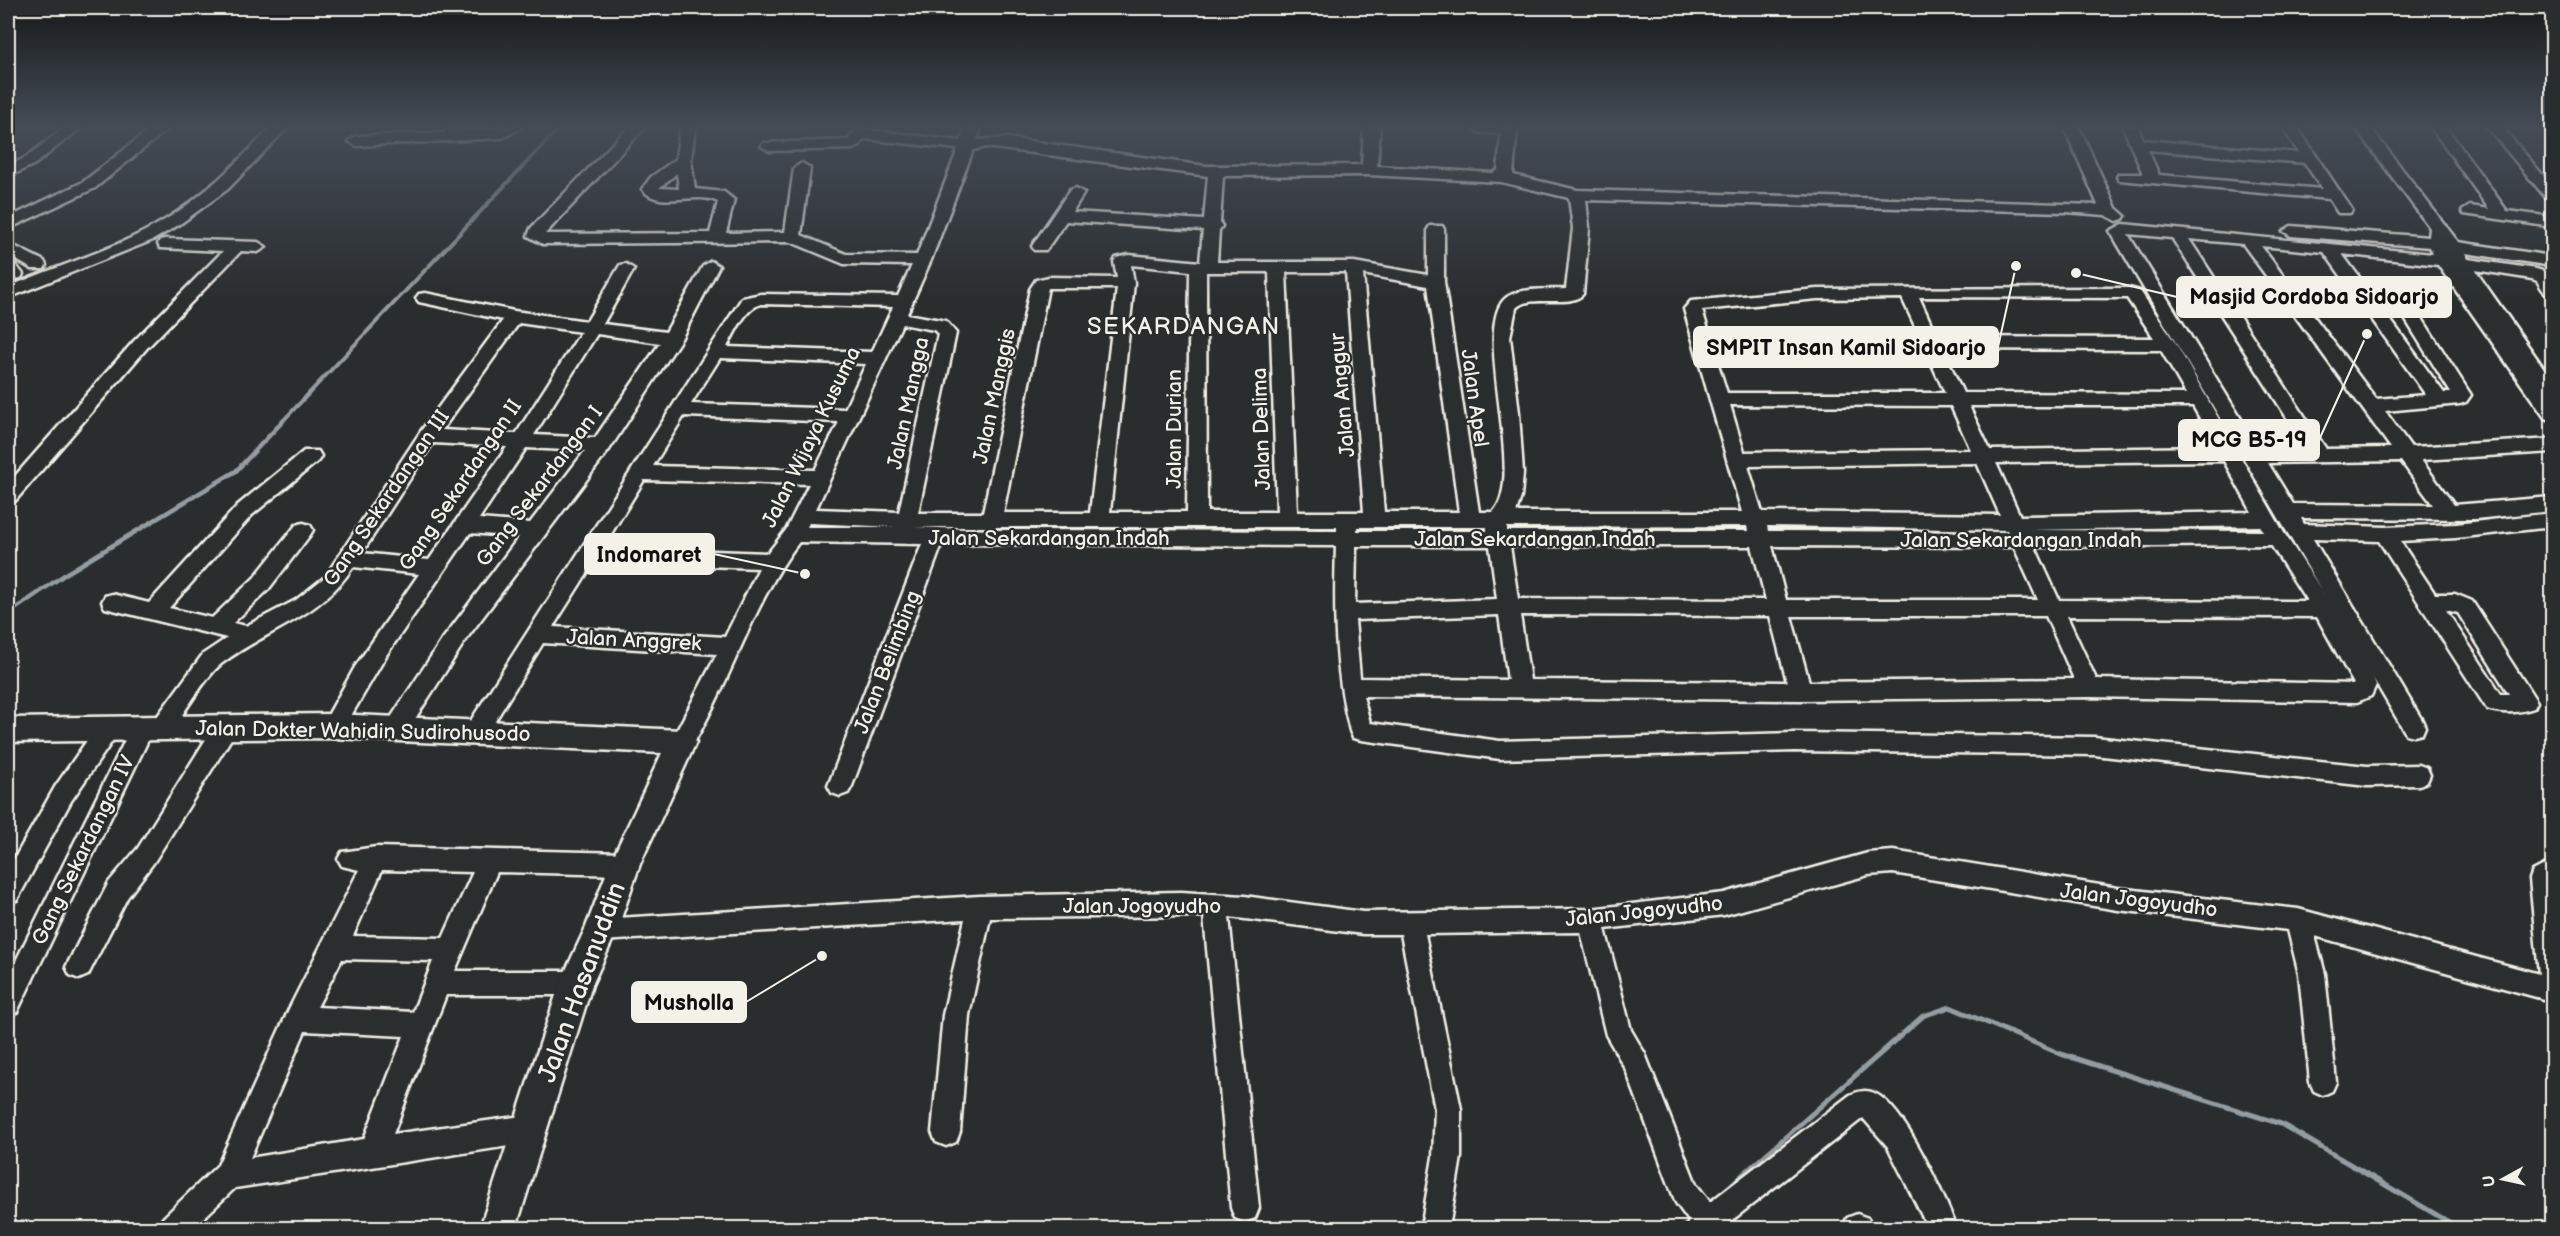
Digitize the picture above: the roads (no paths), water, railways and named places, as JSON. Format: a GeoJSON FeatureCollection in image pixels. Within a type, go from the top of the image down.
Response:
{"type":"FeatureCollection","features":[{"type":"Feature","properties":{"kind":"main road","name":"Jalan Dokter Wahidin Sudirohusodo"},"geometry":{"type":"LineString","coordinates":[[8,730],[333,726],[682,742]]}},
{"type":"Feature","properties":{"kind":"main road","name":"Jalan Hasanuddin"},"geometry":{"type":"LineString","coordinates":[[498,1228],[576,983],[601,930],[625,864],[682,742]]}},
{"type":"Feature","properties":{"kind":"street"},"geometry":{"type":"LineString","coordinates":[[8,224],[89,185]]}},
{"type":"Feature","properties":{"kind":"street"},"geometry":{"type":"LineString","coordinates":[[10,273],[38,265],[136,228],[178,205],[201,185]]}},
{"type":"Feature","properties":{"kind":"street"},"geometry":{"type":"LineString","coordinates":[[8,293],[147,236],[174,221],[223,185]]}},
{"type":"Feature","properties":{"kind":"street"},"geometry":{"type":"LineString","coordinates":[[582,185],[537,231],[536,236],[543,239],[793,237],[844,259],[925,256]]}},
{"type":"Feature","properties":{"kind":"street"},"geometry":{"type":"LineString","coordinates":[[653,185],[650,189],[656,194],[718,195],[726,200],[717,238]]}},
{"type":"Feature","properties":{"kind":"street"},"geometry":{"type":"LineString","coordinates":[[687,185],[688,193]]}},
{"type":"Feature","properties":{"kind":"street"},"geometry":{"type":"LineString","coordinates":[[793,237],[800,185]]}},
{"type":"Feature","properties":{"kind":"street","name":"Jalan Wijaya Kusuma"},"geometry":{"type":"LineString","coordinates":[[682,742],[694,723],[773,561],[798,525],[822,477],[925,256],[954,185]]}},
{"type":"Feature","properties":{"kind":"street","name":"Jalan Durian"},"geometry":{"type":"LineString","coordinates":[[1197,518],[1203,267],[1214,226],[1216,185]]}},
{"type":"Feature","properties":{"kind":"street"},"geometry":{"type":"LineString","coordinates":[[1528,185],[1577,195],[1633,198],[2066,207],[2109,211],[2126,220],[2383,237],[2447,248],[2553,261]]}},
{"type":"Feature","properties":{"kind":"street"},"geometry":{"type":"LineString","coordinates":[[2097,185],[2109,211]]}},
{"type":"Feature","properties":{"kind":"street"},"geometry":{"type":"LineString","coordinates":[[2217,185],[2333,195]]}},
{"type":"Feature","properties":{"kind":"street"},"geometry":{"type":"LineString","coordinates":[[2326,185],[2344,210]]}},
{"type":"Feature","properties":{"kind":"street"},"geometry":{"type":"LineString","coordinates":[[2403,185],[2553,393]]}},
{"type":"Feature","properties":{"kind":"street"},"geometry":{"type":"LineString","coordinates":[[2480,185],[2502,215]]}},
{"type":"Feature","properties":{"kind":"street"},"geometry":{"type":"LineString","coordinates":[[1040,246],[1076,193]]}},
{"type":"Feature","properties":{"kind":"street"},"geometry":{"type":"LineString","coordinates":[[1520,686],[1497,530],[1511,497],[1513,472],[1510,413],[1501,337],[1508,306],[1514,300],[1523,297],[1574,294],[1581,228],[1577,195]]}},
{"type":"Feature","properties":{"kind":"street"},"geometry":{"type":"LineString","coordinates":[[2470,211],[2553,222]]}},
{"type":"Feature","properties":{"kind":"street"},"geometry":{"type":"LineString","coordinates":[[1061,216],[1214,226]]}},
{"type":"Feature","properties":{"kind":"street","name":"Jalan Apel"},"geometry":{"type":"LineString","coordinates":[[1436,229],[1436,282],[1470,521]]}},
{"type":"Feature","properties":{"kind":"street"},"geometry":{"type":"LineString","coordinates":[[2414,727],[2288,511],[2118,231],[2123,229],[2177,233],[2330,249],[2447,248],[2536,274],[2543,277],[2553,291]]}},
{"type":"Feature","properties":{"kind":"street"},"geometry":{"type":"LineString","coordinates":[[2177,233],[2320,454]]}},
{"type":"Feature","properties":{"kind":"street"},"geometry":{"type":"LineString","coordinates":[[2249,241],[2449,512]]}},
{"type":"Feature","properties":{"kind":"street"},"geometry":{"type":"LineString","coordinates":[[166,244],[258,247]]}},
{"type":"Feature","properties":{"kind":"street"},"geometry":{"type":"LineString","coordinates":[[8,496],[140,345],[237,246]]}},
{"type":"Feature","properties":{"kind":"street"},"geometry":{"type":"LineString","coordinates":[[2447,248],[2553,414]]}},
{"type":"Feature","properties":{"kind":"street"},"geometry":{"type":"LineString","coordinates":[[8,249],[38,265]]}},
{"type":"Feature","properties":{"kind":"street"},"geometry":{"type":"LineString","coordinates":[[2330,249],[2365,294],[2440,401]]}},
{"type":"Feature","properties":{"kind":"street"},"geometry":{"type":"LineString","coordinates":[[1099,519],[1126,283],[1122,262],[1126,260],[1203,267],[1354,267],[1436,282]]}},
{"type":"Feature","properties":{"kind":"street","name":"Gang Sekardangan I"},"geometry":{"type":"LineString","coordinates":[[396,729],[462,628],[602,445],[672,339],[711,266]]}},
{"type":"Feature","properties":{"kind":"street","name":"Jalan Delima"},"geometry":{"type":"LineString","coordinates":[[1277,266],[1287,519]]}},
{"type":"Feature","properties":{"kind":"street","name":"Jalan Anggur"},"geometry":{"type":"LineString","coordinates":[[1354,267],[1374,520]]}},
{"type":"Feature","properties":{"kind":"street","name":"Gang Sekardangan II"},"geometry":{"type":"LineString","coordinates":[[333,726],[432,568],[464,525],[593,328],[626,269]]}},
{"type":"Feature","properties":{"kind":"street","name":"Jalan Manggis"},"geometry":{"type":"LineString","coordinates":[[992,518],[1042,284],[1126,283]]}},
{"type":"Feature","properties":{"kind":"street"},"geometry":{"type":"LineString","coordinates":[[1908,292],[2090,688]]}},
{"type":"Feature","properties":{"kind":"street"},"geometry":{"type":"LineString","coordinates":[[1350,687],[1520,686],[1800,691],[2090,688],[2357,693],[2363,690],[2364,685],[2323,609],[2277,538],[2167,344],[2134,295],[2129,293],[1908,292],[1817,294],[1696,305],[1693,309],[1737,459],[1800,691]]}},
{"type":"Feature","properties":{"kind":"street"},"geometry":{"type":"LineString","coordinates":[[2365,294],[2396,297],[2403,302],[2462,395],[2460,398],[2440,401],[2373,406]]}},
{"type":"Feature","properties":{"kind":"street"},"geometry":{"type":"LineString","coordinates":[[425,298],[514,318],[672,339]]}},
{"type":"Feature","properties":{"kind":"street"},"geometry":{"type":"LineString","coordinates":[[476,732],[748,302],[761,299],[900,310]]}},
{"type":"Feature","properties":{"kind":"street","name":"Jalan Mangga"},"geometry":{"type":"LineString","coordinates":[[900,310],[940,325],[947,333],[905,528]]}},
{"type":"Feature","properties":{"kind":"street","name":"Gang Sekardangan III"},"geometry":{"type":"LineString","coordinates":[[152,729],[211,660],[248,635],[318,596],[332,583],[350,559],[428,435],[514,318]]}},
{"type":"Feature","properties":{"kind":"street"},"geometry":{"type":"LineString","coordinates":[[1702,342],[2167,344]]}},
{"type":"Feature","properties":{"kind":"street"},"geometry":{"type":"LineString","coordinates":[[717,352],[876,358]]}},
{"type":"Feature","properties":{"kind":"street"},"geometry":{"type":"LineString","coordinates":[[1718,399],[2199,400]]}},
{"type":"Feature","properties":{"kind":"street"},"geometry":{"type":"LineString","coordinates":[[679,410],[851,416]]}},
{"type":"Feature","properties":{"kind":"street"},"geometry":{"type":"LineString","coordinates":[[428,435],[602,445]]}},
{"type":"Feature","properties":{"kind":"street"},"geometry":{"type":"LineString","coordinates":[[2255,457],[2405,454],[2553,445]]}},
{"type":"Feature","properties":{"kind":"street"},"geometry":{"type":"LineString","coordinates":[[1737,459],[2229,454]]}},
{"type":"Feature","properties":{"kind":"street"},"geometry":{"type":"LineString","coordinates":[[154,611],[245,510],[311,456]]}},
{"type":"Feature","properties":{"kind":"street"},"geometry":{"type":"LineString","coordinates":[[640,473],[822,477]]}},
{"type":"Feature","properties":{"kind":"street"},"geometry":{"type":"LineString","coordinates":[[2288,511],[2449,512],[2553,504]]}},
{"type":"Feature","properties":{"kind":"street","name":"Jalan Sekardangan Indah"},"geometry":{"type":"LineString","coordinates":[[798,525],[905,528],[992,518],[1099,519],[1120,528],[1197,518],[1287,519],[1347,530],[1374,520],[1470,521],[1497,530]]}},
{"type":"Feature","properties":{"kind":"street","name":"Jalan Sekardangan Indah"},"geometry":{"type":"LineString","coordinates":[[2018,532],[2266,519]]}},
{"type":"Feature","properties":{"kind":"street"},"geometry":{"type":"LineString","coordinates":[[2298,531],[2385,534],[2456,531],[2553,520]]}},
{"type":"Feature","properties":{"kind":"street"},"geometry":{"type":"LineString","coordinates":[[464,525],[536,531]]}},
{"type":"Feature","properties":{"kind":"street","name":"Jalan Sekardangan Indah"},"geometry":{"type":"LineString","coordinates":[[905,528],[934,538],[1120,528],[1347,530],[1756,528],[2277,538]]}},
{"type":"Feature","properties":{"kind":"street"},"geometry":{"type":"LineString","coordinates":[[217,626],[261,584],[303,530]]}},
{"type":"Feature","properties":{"kind":"street"},"geometry":{"type":"LineString","coordinates":[[1347,530],[1344,612],[1350,687],[1361,731],[1500,750],[1794,742],[2094,746],[2367,776],[2420,775]]}},
{"type":"Feature","properties":{"kind":"street"},"geometry":{"type":"LineString","coordinates":[[2385,534],[2495,704],[2526,702],[2465,607],[2455,602],[2430,602]]}},
{"type":"Feature","properties":{"kind":"street","name":"Jalan Belimbing"},"geometry":{"type":"LineString","coordinates":[[840,786],[934,538]]}},
{"type":"Feature","properties":{"kind":"street"},"geometry":{"type":"LineString","coordinates":[[588,554],[773,561]]}},
{"type":"Feature","properties":{"kind":"street"},"geometry":{"type":"LineString","coordinates":[[350,559],[432,568]]}},
{"type":"Feature","properties":{"kind":"street"},"geometry":{"type":"LineString","coordinates":[[112,602],[248,635]]}},
{"type":"Feature","properties":{"kind":"street"},"geometry":{"type":"LineString","coordinates":[[1344,612],[1507,607],[1777,610],[2323,609]]}},
{"type":"Feature","properties":{"kind":"street","name":"Jalan Anggrek"},"geometry":{"type":"LineString","coordinates":[[536,634],[731,646]]}},
{"type":"Feature","properties":{"kind":"street"},"geometry":{"type":"LineString","coordinates":[[79,967],[118,890],[146,855],[226,727]]}},
{"type":"Feature","properties":{"kind":"street","name":"Gang Sekardangan IV"},"geometry":{"type":"LineString","coordinates":[[8,1003],[152,729]]}},
{"type":"Feature","properties":{"kind":"street"},"geometry":{"type":"LineString","coordinates":[[8,892],[63,794],[107,730]]}},
{"type":"Feature","properties":{"kind":"street"},"geometry":{"type":"LineString","coordinates":[[172,1228],[228,1175],[298,1018],[335,947],[376,858]]}},
{"type":"Feature","properties":{"kind":"street"},"geometry":{"type":"LineString","coordinates":[[350,859],[625,864]]}},
{"type":"Feature","properties":{"kind":"street"},"geometry":{"type":"LineString","coordinates":[[373,1151],[450,950],[490,861]]}},
{"type":"Feature","properties":{"kind":"street","name":"Jalan Jogoyudho"},"geometry":{"type":"LineString","coordinates":[[601,930],[980,907],[1181,903],[1363,923],[1590,920],[1724,904],[1869,864],[1893,862],[2118,899],[2298,920],[2550,990],[2552,981],[2542,879],[2553,872]]}},
{"type":"Feature","properties":{"kind":"street"},"geometry":{"type":"LineString","coordinates":[[1215,905],[1245,1208]]}},
{"type":"Feature","properties":{"kind":"street"},"geometry":{"type":"LineString","coordinates":[[946,1132],[956,1015],[980,907]]}},
{"type":"Feature","properties":{"kind":"street"},"geometry":{"type":"LineString","coordinates":[[1590,920],[1619,1035],[1636,1063],[1686,1193],[1704,1223],[1859,1104],[1869,1104],[1898,1137],[1943,1228]]}},
{"type":"Feature","properties":{"kind":"street"},"geometry":{"type":"LineString","coordinates":[[2298,920],[2312,974],[2323,1082]]}},
{"type":"Feature","properties":{"kind":"street"},"geometry":{"type":"LineString","coordinates":[[1411,924],[1448,1109],[1447,1157],[1435,1228]]}},
{"type":"Feature","properties":{"kind":"street"},"geometry":{"type":"LineString","coordinates":[[335,947],[450,950]]}},
{"type":"Feature","properties":{"kind":"street"},"geometry":{"type":"LineString","coordinates":[[437,983],[576,983]]}},
{"type":"Feature","properties":{"kind":"street"},"geometry":{"type":"LineString","coordinates":[[298,1018],[421,1025]]}},
{"type":"Feature","properties":{"kind":"street"},"geometry":{"type":"LineString","coordinates":[[228,1175],[373,1151],[529,1129]]}},
{"type":"Feature","properties":{"kind":"waterway"},"geometry":{"type":"LineString","coordinates":[[281,423],[506,185]]}},
{"type":"Feature","properties":{"kind":"waterway"},"geometry":{"type":"LineString","coordinates":[[8,614],[67,573],[236,471],[283,421]]}},
{"type":"Feature","properties":{"kind":"waterway"},"geometry":{"type":"LineString","coordinates":[[1722,1193],[1923,1016],[1950,1007],[2061,1054],[2281,1124],[2459,1228]]}},
{"type":"Feature","properties":{"kind":"waterway"},"geometry":{"type":"LineString","coordinates":[[1682,1228],[1691,1220]]}},
{"type":"Feature","properties":{"kind":"place","name":"SMPIT Insan Kamil Sidoarjo"},"geometry":{"type":"Point","coordinates":[2016,266]}},
{"type":"Feature","properties":{"kind":"place","name":"Masjid Cordoba Sidoarjo"},"geometry":{"type":"Point","coordinates":[2076,273]}},
{"type":"Feature","properties":{"kind":"place","name":"MCG B5-19"},"geometry":{"type":"Point","coordinates":[2367,334]}},
{"type":"Feature","properties":{"kind":"place","name":"Indomaret"},"geometry":{"type":"Point","coordinates":[805,574]}},
{"type":"Feature","properties":{"kind":"place","name":"Musholla"},"geometry":{"type":"Point","coordinates":[822,956]}},
{"type":"Feature","properties":{"kind":"district","name":"SEKARDANGAN"},"geometry":{"type":"Point","coordinates":[1184,326]}}]}
